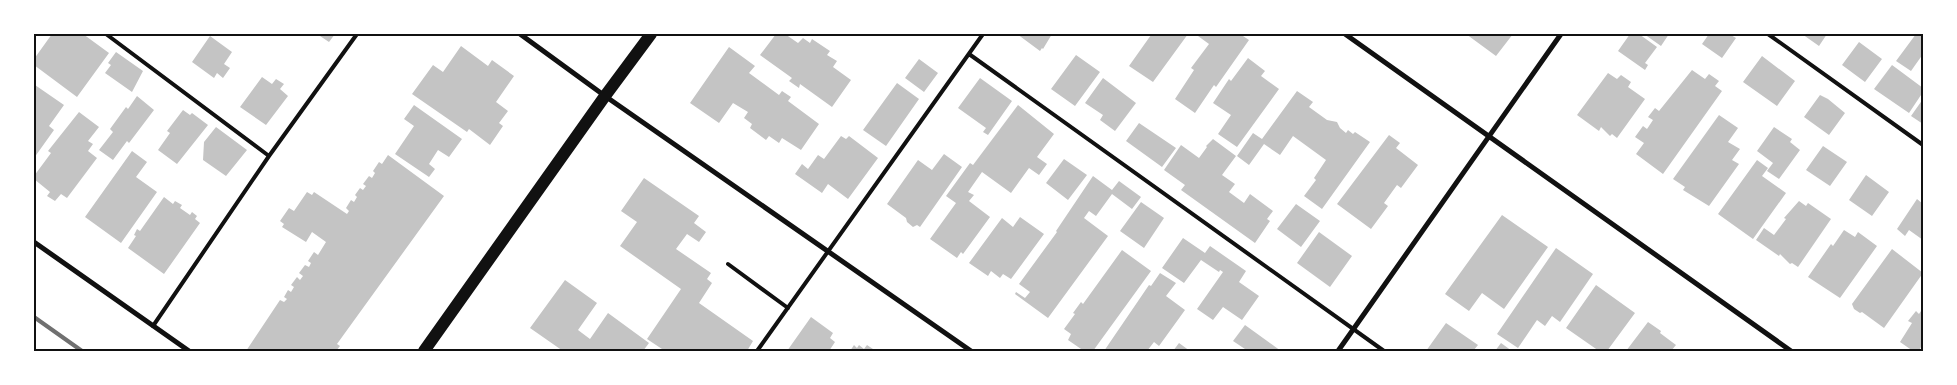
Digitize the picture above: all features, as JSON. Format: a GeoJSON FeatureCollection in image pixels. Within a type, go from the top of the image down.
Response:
{"type":"FeatureCollection","features":[{"type":"Feature","properties":{"kind":"main road"},"geometry":{"type":"LineString","coordinates":[[424,351],[651,34]]}},
{"type":"Feature","properties":{"kind":"street"},"geometry":{"type":"LineString","coordinates":[[520,34],[605,96],[971,351]]}},
{"type":"Feature","properties":{"kind":"street"},"geometry":{"type":"LineString","coordinates":[[1345,34],[1791,351]]}},
{"type":"Feature","properties":{"kind":"street"},"geometry":{"type":"LineString","coordinates":[[1338,351],[1561,34]]}},
{"type":"Feature","properties":{"kind":"street"},"geometry":{"type":"LineString","coordinates":[[34,242],[189,351]]}},
{"type":"Feature","properties":{"kind":"lane"},"geometry":{"type":"LineString","coordinates":[[106,34],[269,156]]}},
{"type":"Feature","properties":{"kind":"lane"},"geometry":{"type":"LineString","coordinates":[[153,326],[269,156],[358,34]]}},
{"type":"Feature","properties":{"kind":"lane"},"geometry":{"type":"LineString","coordinates":[[758,351],[983,34]]}},
{"type":"Feature","properties":{"kind":"lane"},"geometry":{"type":"LineString","coordinates":[[1768,34],[1923,145]]}},
{"type":"Feature","properties":{"kind":"lane"},"geometry":{"type":"LineString","coordinates":[[969,54],[1384,351]]}},
{"type":"Feature","properties":{"kind":"lane"},"geometry":{"type":"LineString","coordinates":[[728,264],[788,308]]}},
{"type":"Feature","properties":{"kind":"building"},"geometry":{"type":"Polygon","coordinates":[[[52,34],[83,34],[109,53],[77,97],[34,65],[34,59],[52,34]]]}},
{"type":"Feature","properties":{"kind":"building"},"geometry":{"type":"Polygon","coordinates":[[[317,34],[335,34],[329,42],[317,34]]]}},
{"type":"Feature","properties":{"kind":"building"},"geometry":{"type":"Polygon","coordinates":[[[776,34],[785,34],[798,43],[803,38],[810,43],[812,39],[830,51],[827,55],[837,61],[833,67],[851,80],[832,107],[800,84],[799,88],[789,81],[792,78],[760,55],[776,34]]]}},
{"type":"Feature","properties":{"kind":"building"},"geometry":{"type":"Polygon","coordinates":[[[1017,34],[1052,34],[1040,51],[1017,34]]]}},
{"type":"Feature","properties":{"kind":"building"},"geometry":{"type":"Polygon","coordinates":[[[1148,34],[1188,34],[1153,82],[1129,66],[1151,35],[1148,34]]]}},
{"type":"Feature","properties":{"kind":"building"},"geometry":{"type":"Polygon","coordinates":[[[1199,34],[1240,34],[1249,40],[1195,113],[1175,99],[1194,70],[1191,68],[1209,44],[1198,36],[1199,34]]]}},
{"type":"Feature","properties":{"kind":"building"},"geometry":{"type":"Polygon","coordinates":[[[1466,34],[1513,34],[1496,56],[1466,34]]]}},
{"type":"Feature","properties":{"kind":"building"},"geometry":{"type":"Polygon","coordinates":[[[1630,34],[1639,34],[1657,47],[1645,63],[1648,65],[1645,70],[1618,51],[1630,34]]]}},
{"type":"Feature","properties":{"kind":"building"},"geometry":{"type":"Polygon","coordinates":[[[1644,34],[1669,34],[1661,46],[1644,34]]]}},
{"type":"Feature","properties":{"kind":"building"},"geometry":{"type":"Polygon","coordinates":[[[1709,34],[1729,34],[1736,38],[1722,58],[1702,44],[1709,34]]]}},
{"type":"Feature","properties":{"kind":"building"},"geometry":{"type":"Polygon","coordinates":[[[1802,34],[1827,34],[1819,46],[1802,34]]]}},
{"type":"Feature","properties":{"kind":"building"},"geometry":{"type":"Polygon","coordinates":[[[1916,34],[1923,34],[1923,54],[1911,71],[1896,61],[1916,34]]]}},
{"type":"Feature","properties":{"kind":"building"},"geometry":{"type":"Polygon","coordinates":[[[210,36],[232,52],[224,64],[230,68],[223,78],[217,73],[214,78],[192,62],[210,36]]]}},
{"type":"Feature","properties":{"kind":"building"},"geometry":{"type":"Polygon","coordinates":[[[1859,42],[1882,59],[1865,82],[1842,65],[1859,42]]]}},
{"type":"Feature","properties":{"kind":"building"},"geometry":{"type":"Polygon","coordinates":[[[461,46],[488,66],[492,60],[514,76],[496,102],[508,111],[499,123],[503,126],[490,145],[469,129],[467,132],[412,94],[433,65],[443,72],[461,46]]]}},
{"type":"Feature","properties":{"kind":"building"},"geometry":{"type":"Polygon","coordinates":[[[729,47],[755,66],[749,73],[779,95],[782,91],[791,97],[788,101],[819,124],[801,150],[782,138],[779,143],[769,136],[766,140],[750,128],[752,124],[744,118],[748,112],[733,103],[719,123],[690,103],[729,47]]]}},
{"type":"Feature","properties":{"kind":"building"},"geometry":{"type":"Polygon","coordinates":[[[116,52],[143,71],[132,92],[105,73],[111,65],[108,63],[116,52]]]}},
{"type":"Feature","properties":{"kind":"building"},"geometry":{"type":"Polygon","coordinates":[[[1076,55],[1100,72],[1075,106],[1051,89],[1076,55]]]}},
{"type":"Feature","properties":{"kind":"building"},"geometry":{"type":"Polygon","coordinates":[[[1762,56],[1795,81],[1777,106],[1743,82],[1762,56]]]}},
{"type":"Feature","properties":{"kind":"building"},"geometry":{"type":"Polygon","coordinates":[[[1248,58],[1265,71],[1261,76],[1279,89],[1237,147],[1218,134],[1231,115],[1213,103],[1229,79],[1231,81],[1248,58]]]}},
{"type":"Feature","properties":{"kind":"building"},"geometry":{"type":"Polygon","coordinates":[[[919,59],[938,73],[924,92],[905,78],[919,59]]]}},
{"type":"Feature","properties":{"kind":"building"},"geometry":{"type":"Polygon","coordinates":[[[1892,65],[1923,88],[1923,92],[1909,113],[1874,89],[1892,65]]]}},
{"type":"Feature","properties":{"kind":"building"},"geometry":{"type":"Polygon","coordinates":[[[1692,70],[1705,79],[1709,74],[1719,81],[1715,86],[1722,91],[1663,174],[1636,154],[1644,143],[1635,137],[1643,126],[1647,129],[1653,120],[1648,117],[1655,108],[1659,111],[1692,70]]]}},
{"type":"Feature","properties":{"kind":"building"},"geometry":{"type":"Polygon","coordinates":[[[1608,73],[1617,79],[1621,75],[1631,82],[1628,87],[1645,99],[1617,138],[1612,134],[1610,136],[1601,127],[1599,131],[1577,115],[1608,73]]]}},
{"type":"Feature","properties":{"kind":"building"},"geometry":{"type":"Polygon","coordinates":[[[262,77],[272,84],[276,79],[284,84],[280,89],[288,96],[266,125],[240,107],[262,77]]]}},
{"type":"Feature","properties":{"kind":"building"},"geometry":{"type":"Polygon","coordinates":[[[980,78],[1012,101],[988,135],[983,132],[986,128],[958,108],[980,78]]]}},
{"type":"Feature","properties":{"kind":"building"},"geometry":{"type":"Polygon","coordinates":[[[1103,78],[1136,103],[1115,131],[1100,120],[1103,115],[1085,103],[1103,78]]]}},
{"type":"Feature","properties":{"kind":"building"},"geometry":{"type":"Polygon","coordinates":[[[897,83],[919,99],[886,146],[863,130],[897,83]]]}},
{"type":"Feature","properties":{"kind":"building"},"geometry":{"type":"Polygon","coordinates":[[[35,85],[64,105],[49,126],[54,130],[34,158],[34,87],[35,85]]]}},
{"type":"Feature","properties":{"kind":"building"},"geometry":{"type":"Polygon","coordinates":[[[1297,91],[1313,102],[1309,107],[1327,120],[1337,122],[1346,133],[1348,130],[1353,134],[1355,132],[1370,142],[1322,209],[1304,196],[1316,180],[1314,178],[1326,160],[1293,136],[1280,155],[1264,144],[1249,165],[1237,156],[1253,133],[1262,139],[1297,91]]]}},
{"type":"Feature","properties":{"kind":"building"},"geometry":{"type":"Polygon","coordinates":[[[1820,95],[1845,113],[1829,135],[1804,117],[1820,95]]]}},
{"type":"Feature","properties":{"kind":"building"},"geometry":{"type":"Polygon","coordinates":[[[137,96],[154,110],[129,143],[127,141],[113,160],[99,150],[113,132],[110,129],[126,107],[128,109],[137,96]]]}},
{"type":"Feature","properties":{"kind":"building"},"geometry":{"type":"Polygon","coordinates":[[[1923,99],[1923,124],[1911,116],[1923,99]]]}},
{"type":"Feature","properties":{"kind":"building"},"geometry":{"type":"Polygon","coordinates":[[[414,105],[462,139],[449,157],[438,150],[429,164],[435,169],[429,177],[395,154],[414,126],[404,119],[414,105]]]}},
{"type":"Feature","properties":{"kind":"building"},"geometry":{"type":"Polygon","coordinates":[[[1018,105],[1054,134],[1037,157],[1047,164],[1039,175],[1029,168],[1011,193],[982,172],[968,192],[974,195],[969,201],[990,217],[963,254],[961,252],[957,258],[930,239],[956,203],[946,196],[970,163],[973,165],[1018,105]]]}},
{"type":"Feature","properties":{"kind":"building"},"geometry":{"type":"Polygon","coordinates":[[[183,110],[190,115],[192,113],[208,125],[177,164],[158,150],[170,133],[167,131],[183,110]]]}},
{"type":"Feature","properties":{"kind":"building"},"geometry":{"type":"Polygon","coordinates":[[[79,112],[99,127],[88,141],[93,144],[88,151],[97,158],[67,198],[61,194],[55,201],[47,196],[50,192],[34,179],[34,176],[51,153],[48,151],[79,112]]]}},
{"type":"Feature","properties":{"kind":"building"},"geometry":{"type":"Polygon","coordinates":[[[1719,115],[1738,128],[1728,142],[1740,149],[1732,160],[1739,164],[1709,206],[1683,190],[1685,187],[1673,179],[1719,115]]]}},
{"type":"Feature","properties":{"kind":"building"},"geometry":{"type":"Polygon","coordinates":[[[1139,123],[1176,148],[1162,167],[1126,141],[1139,123]]]}},
{"type":"Feature","properties":{"kind":"building"},"geometry":{"type":"Polygon","coordinates":[[[216,127],[247,150],[226,176],[203,160],[204,142],[216,127]]]}},
{"type":"Feature","properties":{"kind":"building"},"geometry":{"type":"Polygon","coordinates":[[[1774,127],[1792,139],[1790,142],[1800,150],[1779,179],[1767,171],[1773,163],[1757,151],[1774,127]]]}},
{"type":"Feature","properties":{"kind":"building"},"geometry":{"type":"Polygon","coordinates":[[[1389,135],[1400,143],[1396,148],[1418,165],[1401,188],[1397,185],[1384,203],[1388,206],[1371,229],[1337,204],[1389,135]]]}},
{"type":"Feature","properties":{"kind":"building"},"geometry":{"type":"Polygon","coordinates":[[[841,136],[846,139],[849,136],[878,158],[848,199],[828,184],[822,193],[795,174],[802,164],[808,169],[818,155],[824,159],[841,136]]]}},
{"type":"Feature","properties":{"kind":"building"},"geometry":{"type":"Polygon","coordinates":[[[1213,139],[1236,156],[1222,175],[1235,184],[1229,192],[1244,203],[1250,194],[1273,211],[1267,219],[1270,221],[1255,243],[1181,190],[1185,185],[1164,170],[1181,145],[1199,158],[1213,139]]]}},
{"type":"Feature","properties":{"kind":"building"},"geometry":{"type":"Polygon","coordinates":[[[1823,146],[1847,162],[1830,186],[1806,170],[1823,146]]]}},
{"type":"Feature","properties":{"kind":"building"},"geometry":{"type":"Polygon","coordinates":[[[132,151],[147,162],[136,177],[157,192],[121,243],[85,217],[132,151]]]}},
{"type":"Feature","properties":{"kind":"building"},"geometry":{"type":"Polygon","coordinates":[[[944,154],[962,167],[920,227],[917,225],[913,227],[907,222],[906,218],[887,204],[918,160],[932,170],[944,154]]]}},
{"type":"Feature","properties":{"kind":"building"},"geometry":{"type":"Polygon","coordinates":[[[388,155],[444,196],[337,344],[340,346],[336,351],[246,351],[280,300],[284,302],[287,299],[284,297],[288,290],[291,292],[294,287],[291,285],[297,277],[300,280],[303,276],[299,273],[305,265],[309,267],[311,263],[308,261],[314,252],[318,255],[326,242],[312,232],[306,242],[282,227],[284,224],[280,221],[289,208],[294,211],[307,192],[312,195],[314,192],[347,214],[349,211],[346,208],[351,200],[354,202],[357,197],[355,195],[360,188],[363,190],[366,186],[363,184],[369,176],[372,178],[375,173],[373,171],[379,162],[382,164],[388,155]]]}},
{"type":"Feature","properties":{"kind":"building"},"geometry":{"type":"Polygon","coordinates":[[[1064,159],[1087,175],[1068,200],[1046,183],[1064,159]]]}},
{"type":"Feature","properties":{"kind":"building"},"geometry":{"type":"Polygon","coordinates":[[[1757,160],[1768,168],[1762,176],[1786,193],[1753,239],[1718,214],[1757,160]]]}},
{"type":"Feature","properties":{"kind":"building"},"geometry":{"type":"Polygon","coordinates":[[[1866,175],[1889,192],[1872,216],[1849,200],[1866,175]]]}},
{"type":"Feature","properties":{"kind":"building"},"geometry":{"type":"Polygon","coordinates":[[[1093,176],[1112,190],[1119,181],[1141,197],[1132,209],[1112,194],[1096,216],[1089,211],[1084,218],[1108,236],[1048,318],[1015,294],[1016,292],[1025,298],[1030,292],[1019,284],[1057,232],[1093,176]]]}},
{"type":"Feature","properties":{"kind":"building"},"geometry":{"type":"Polygon","coordinates":[[[644,178],[699,216],[694,223],[706,232],[699,242],[687,234],[676,249],[711,273],[707,279],[712,283],[699,303],[753,341],[747,351],[665,351],[647,339],[681,289],[620,246],[637,222],[621,211],[644,178]]]}},
{"type":"Feature","properties":{"kind":"building"},"geometry":{"type":"Polygon","coordinates":[[[164,197],[173,204],[175,201],[182,205],[180,208],[190,215],[192,212],[197,216],[195,219],[200,223],[164,274],[128,248],[136,236],[134,235],[137,229],[140,231],[164,197]]]}},
{"type":"Feature","properties":{"kind":"building"},"geometry":{"type":"Polygon","coordinates":[[[1917,199],[1923,204],[1923,240],[1909,230],[1905,236],[1897,229],[1917,199]]]}},
{"type":"Feature","properties":{"kind":"building"},"geometry":{"type":"Polygon","coordinates":[[[1799,201],[1806,206],[1808,203],[1831,219],[1798,267],[1792,263],[1790,264],[1780,254],[1779,256],[1756,240],[1764,228],[1774,235],[1786,219],[1784,218],[1799,201]]]}},
{"type":"Feature","properties":{"kind":"building"},"geometry":{"type":"Polygon","coordinates":[[[1141,202],[1164,218],[1144,248],[1120,231],[1141,202]]]}},
{"type":"Feature","properties":{"kind":"building"},"geometry":{"type":"Polygon","coordinates":[[[1296,204],[1320,221],[1301,247],[1277,229],[1296,204]]]}},
{"type":"Feature","properties":{"kind":"building"},"geometry":{"type":"Polygon","coordinates":[[[1502,215],[1548,247],[1504,309],[1482,293],[1469,311],[1445,294],[1502,215]]]}},
{"type":"Feature","properties":{"kind":"building"},"geometry":{"type":"Polygon","coordinates":[[[1020,217],[1044,234],[1011,279],[1003,274],[1000,278],[991,271],[988,276],[969,263],[1002,218],[1013,227],[1020,217]]]}},
{"type":"Feature","properties":{"kind":"building"},"geometry":{"type":"Polygon","coordinates":[[[1844,230],[1855,237],[1858,232],[1877,246],[1840,298],[1808,277],[1831,244],[1833,246],[1844,230]]]}},
{"type":"Feature","properties":{"kind":"building"},"geometry":{"type":"Polygon","coordinates":[[[1319,232],[1352,256],[1330,287],[1297,263],[1319,232]]]}},
{"type":"Feature","properties":{"kind":"building"},"geometry":{"type":"Polygon","coordinates":[[[1183,238],[1205,253],[1210,246],[1246,271],[1239,282],[1259,296],[1242,320],[1223,307],[1213,320],[1197,309],[1223,272],[1220,270],[1219,272],[1201,260],[1184,283],[1162,268],[1183,238]]]}},
{"type":"Feature","properties":{"kind":"building"},"geometry":{"type":"Polygon","coordinates":[[[1556,248],[1593,274],[1560,322],[1552,316],[1545,326],[1537,320],[1518,348],[1497,334],[1556,248]]]}},
{"type":"Feature","properties":{"kind":"building"},"geometry":{"type":"Polygon","coordinates":[[[1892,249],[1923,273],[1884,328],[1862,312],[1860,313],[1854,309],[1852,304],[1892,249]]]}},
{"type":"Feature","properties":{"kind":"building"},"geometry":{"type":"Polygon","coordinates":[[[1122,250],[1151,271],[1093,351],[1084,351],[1068,340],[1071,334],[1064,329],[1081,302],[1083,304],[1122,250]]]}},
{"type":"Feature","properties":{"kind":"building"},"geometry":{"type":"Polygon","coordinates":[[[1160,273],[1176,283],[1166,296],[1185,310],[1159,346],[1154,342],[1147,351],[1104,351],[1149,285],[1151,286],[1160,273]]]}},
{"type":"Feature","properties":{"kind":"building"},"geometry":{"type":"Polygon","coordinates":[[[565,280],[597,303],[578,330],[590,339],[608,313],[649,343],[643,351],[563,351],[530,328],[565,280]]]}},
{"type":"Feature","properties":{"kind":"building"},"geometry":{"type":"Polygon","coordinates":[[[1596,285],[1635,313],[1607,351],[1599,351],[1566,328],[1596,285]]]}},
{"type":"Feature","properties":{"kind":"building"},"geometry":{"type":"Polygon","coordinates":[[[1923,308],[1923,348],[1921,347],[1919,351],[1913,351],[1900,342],[1912,323],[1908,321],[1916,311],[1919,314],[1923,308]]]}},
{"type":"Feature","properties":{"kind":"building"},"geometry":{"type":"Polygon","coordinates":[[[811,317],[833,333],[830,338],[835,342],[829,351],[787,351],[811,317]]]}},
{"type":"Feature","properties":{"kind":"building"},"geometry":{"type":"Polygon","coordinates":[[[1648,322],[1676,345],[1671,351],[1626,351],[1648,322]]]}},
{"type":"Feature","properties":{"kind":"building"},"geometry":{"type":"Polygon","coordinates":[[[1446,323],[1478,345],[1473,351],[1426,351],[1446,323]]]}},
{"type":"Feature","properties":{"kind":"building"},"geometry":{"type":"Polygon","coordinates":[[[1245,325],[1281,351],[1248,351],[1233,341],[1245,325]]]}},
{"type":"Feature","properties":{"kind":"building"},"geometry":{"type":"Polygon","coordinates":[[[1179,343],[1190,351],[1173,351],[1179,343]]]}},
{"type":"Feature","properties":{"kind":"building"},"geometry":{"type":"Polygon","coordinates":[[[1501,343],[1512,351],[1495,351],[1501,343]]]}},
{"type":"Feature","properties":{"kind":"building"},"geometry":{"type":"Polygon","coordinates":[[[854,345],[857,348],[859,345],[864,349],[867,345],[876,351],[850,351],[854,345]]]}},
{"type":"Feature","properties":{"kind":"railway"},"geometry":{"type":"LineString","coordinates":[[34,317],[82,351]]}}]}
